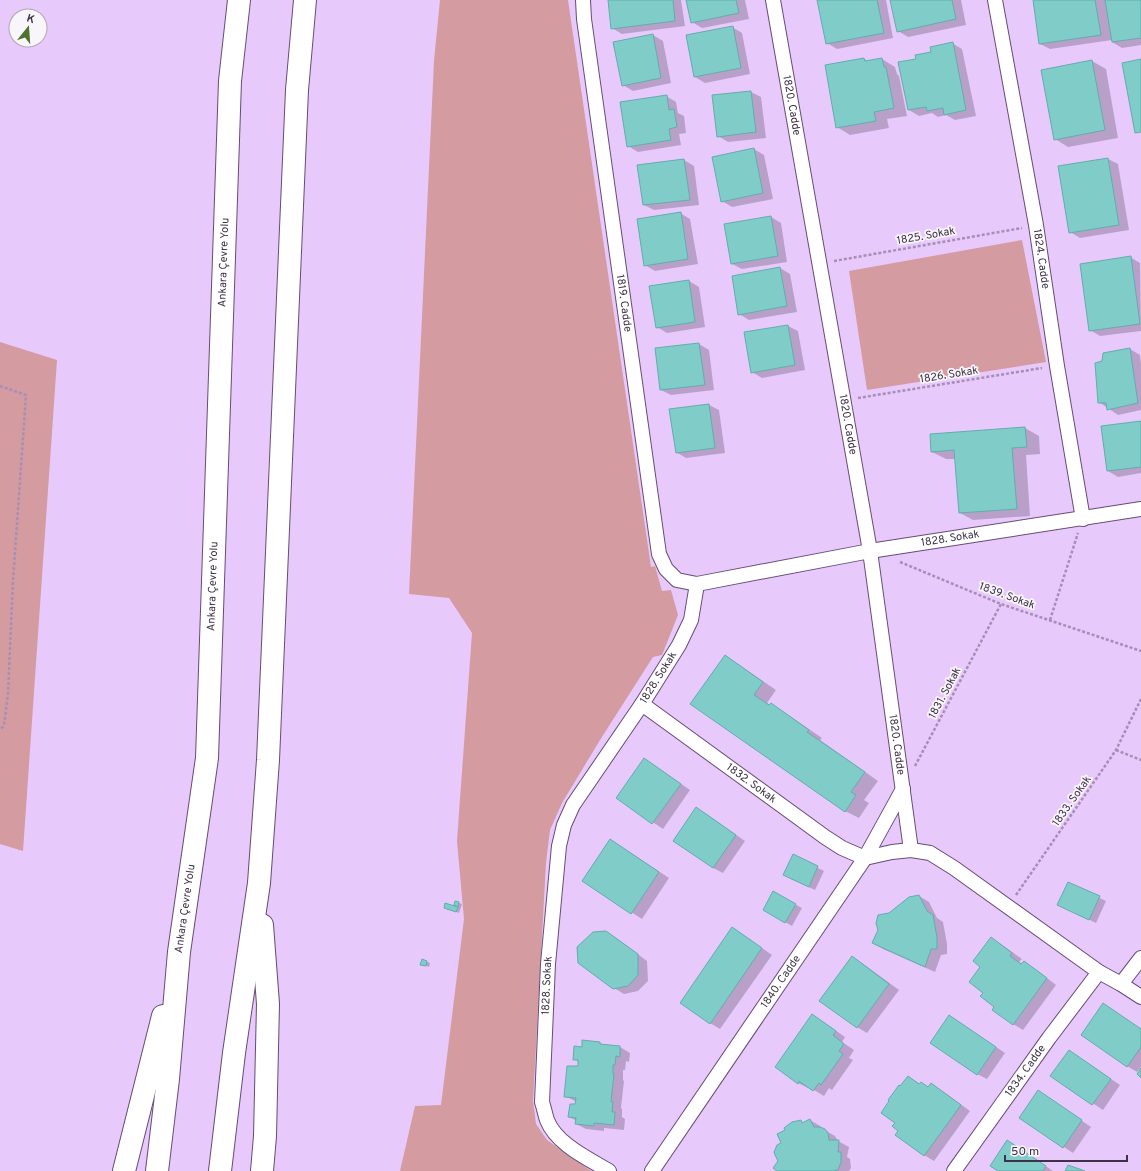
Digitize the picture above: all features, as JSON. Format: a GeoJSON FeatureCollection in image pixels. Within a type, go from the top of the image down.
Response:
{"type":"FeatureCollection","features":[{"type":"Feature","properties":{"kind":"highway","name":"Ankara Çevre Yolu"},"geometry":{"type":"LineString","coordinates":[[157,1171],[168,1079],[179,952],[207,758],[230,81],[239,0]]}},
{"type":"Feature","properties":{"kind":"highway"},"geometry":{"type":"LineString","coordinates":[[220,1171],[234,1053],[259,883],[268,760],[297,90],[305,0]]}},
{"type":"Feature","properties":{"kind":"highway"},"geometry":{"type":"LineString","coordinates":[[259,883],[268,1004],[265,1136],[262,1171]]}},
{"type":"Feature","properties":{"kind":"highway"},"geometry":{"type":"LineString","coordinates":[[124,1171],[179,952]]}},
{"type":"Feature","properties":{"kind":"street","name":"1819. Cadde"},"geometry":{"type":"LineString","coordinates":[[583,0],[584,19],[659,554],[666,569],[677,580],[697,584]]}},
{"type":"Feature","properties":{"kind":"street","name":"1820. Cadde"},"geometry":{"type":"LineString","coordinates":[[774,0],[870,551],[911,850]]}},
{"type":"Feature","properties":{"kind":"street","name":"1824. Cadde"},"geometry":{"type":"LineString","coordinates":[[995,0],[1036,225],[1056,366],[1083,519]]}},
{"type":"Feature","properties":{"kind":"street","name":"1828. Sokak"},"geometry":{"type":"LineString","coordinates":[[609,1171],[557,1137],[547,1121],[542,1102],[548,964],[559,846],[564,826],[573,805],[642,704],[679,645],[691,620],[697,584],[870,551],[1141,509]]}},
{"type":"Feature","properties":{"kind":"street","name":"1832. Sokak"},"geometry":{"type":"LineString","coordinates":[[642,704],[825,837],[842,848],[865,858]]}},
{"type":"Feature","properties":{"kind":"street","name":"1840. Cadde"},"geometry":{"type":"LineString","coordinates":[[652,1171],[865,858],[903,789]]}},
{"type":"Feature","properties":{"kind":"street"},"geometry":{"type":"LineString","coordinates":[[865,858],[892,852],[911,850],[930,852],[1099,972],[1141,997]]}},
{"type":"Feature","properties":{"kind":"street"},"geometry":{"type":"LineString","coordinates":[[1121,984],[1141,958]]}},
{"type":"Feature","properties":{"kind":"street","name":"1834. Cadde"},"geometry":{"type":"LineString","coordinates":[[954,1171],[1049,1038],[1099,972]]}},
{"type":"Feature","properties":{"kind":"path","name":"1825. Sokak"},"geometry":{"type":"LineString","coordinates":[[820,264],[1036,225]]}},
{"type":"Feature","properties":{"kind":"path","name":"1826. Sokak"},"geometry":{"type":"LineString","coordinates":[[844,400],[1056,366]]}},
{"type":"Feature","properties":{"kind":"path"},"geometry":{"type":"LineString","coordinates":[[0,386],[26,395],[13,581],[8,693],[4,726],[0,729]]}},
{"type":"Feature","properties":{"kind":"path"},"geometry":{"type":"LineString","coordinates":[[1050,620],[1083,519]]}},
{"type":"Feature","properties":{"kind":"path","name":"1839. Sokak"},"geometry":{"type":"LineString","coordinates":[[897,561],[1001,604],[1141,651]]}},
{"type":"Feature","properties":{"kind":"path","name":"1831. Sokak"},"geometry":{"type":"LineString","coordinates":[[903,789],[1001,604]]}},
{"type":"Feature","properties":{"kind":"path","name":"1833. Sokak"},"geometry":{"type":"LineString","coordinates":[[1008,907],[1116,750],[1141,699]]}},
{"type":"Feature","properties":{"kind":"path"},"geometry":{"type":"LineString","coordinates":[[1116,750],[1141,760]]}},
{"type":"Feature","properties":{"kind":"shaded area"},"geometry":{"type":"Polygon","coordinates":[[[440,0],[568,0],[651,567],[655,566],[662,591],[671,590],[678,615],[662,655],[653,657],[562,803],[550,830],[546,863],[533,1101],[536,1124],[547,1140],[591,1171],[400,1171],[415,1106],[441,1105],[464,919],[457,841],[472,633],[449,598],[409,594],[434,61],[440,0]]]}},
{"type":"Feature","properties":{"kind":"shaded area"},"geometry":{"type":"Polygon","coordinates":[[[1022,240],[1046,362],[867,390],[849,271],[1022,240]]]}},
{"type":"Feature","properties":{"kind":"shaded area"},"geometry":{"type":"Polygon","coordinates":[[[0,342],[57,360],[23,851],[0,844],[0,342]]]}},
{"type":"Feature","properties":{"kind":"building"},"geometry":{"type":"Polygon","coordinates":[[[608,0],[673,0],[675,21],[611,29],[608,0]]]}},
{"type":"Feature","properties":{"kind":"building"},"geometry":{"type":"Polygon","coordinates":[[[686,0],[736,0],[739,13],[691,23],[686,0]]]}},
{"type":"Feature","properties":{"kind":"building"},"geometry":{"type":"Polygon","coordinates":[[[817,0],[877,0],[884,33],[826,44],[817,0]]]}},
{"type":"Feature","properties":{"kind":"building"},"geometry":{"type":"Polygon","coordinates":[[[890,0],[952,0],[956,19],[897,32],[890,0]]]}},
{"type":"Feature","properties":{"kind":"building"},"geometry":{"type":"Polygon","coordinates":[[[1033,0],[1095,0],[1101,35],[1039,44],[1033,0]]]}},
{"type":"Feature","properties":{"kind":"building"},"geometry":{"type":"Polygon","coordinates":[[[1105,0],[1141,0],[1141,38],[1112,42],[1105,0]]]}},
{"type":"Feature","properties":{"kind":"building"},"geometry":{"type":"Polygon","coordinates":[[[733,26],[741,68],[694,77],[686,35],[733,26]]]}},
{"type":"Feature","properties":{"kind":"building"},"geometry":{"type":"Polygon","coordinates":[[[653,34],[661,78],[622,86],[613,42],[653,34]]]}},
{"type":"Feature","properties":{"kind":"building"},"geometry":{"type":"Polygon","coordinates":[[[953,42],[966,110],[944,115],[943,108],[927,111],[926,107],[908,110],[898,62],[916,59],[915,55],[931,52],[930,47],[953,42]]]}},
{"type":"Feature","properties":{"kind":"building"},"geometry":{"type":"Polygon","coordinates":[[[864,58],[865,61],[882,58],[884,67],[886,67],[894,108],[874,112],[876,121],[836,128],[825,65],[864,58]]]}},
{"type":"Feature","properties":{"kind":"building"},"geometry":{"type":"Polygon","coordinates":[[[1141,59],[1141,132],[1135,133],[1122,63],[1141,59]]]}},
{"type":"Feature","properties":{"kind":"building"},"geometry":{"type":"Polygon","coordinates":[[[1092,60],[1105,130],[1054,140],[1041,70],[1092,60]]]}},
{"type":"Feature","properties":{"kind":"building"},"geometry":{"type":"Polygon","coordinates":[[[751,91],[756,132],[717,137],[712,95],[751,91]]]}},
{"type":"Feature","properties":{"kind":"building"},"geometry":{"type":"Polygon","coordinates":[[[667,95],[669,110],[674,109],[677,127],[669,129],[671,140],[627,147],[620,102],[667,95]]]}},
{"type":"Feature","properties":{"kind":"building"},"geometry":{"type":"Polygon","coordinates":[[[754,148],[763,193],[721,202],[712,157],[754,148]]]}},
{"type":"Feature","properties":{"kind":"building"},"geometry":{"type":"Polygon","coordinates":[[[1108,158],[1119,225],[1069,233],[1058,166],[1108,158]]]}},
{"type":"Feature","properties":{"kind":"building"},"geometry":{"type":"Polygon","coordinates":[[[684,159],[690,200],[643,205],[637,165],[684,159]]]}},
{"type":"Feature","properties":{"kind":"building"},"geometry":{"type":"Polygon","coordinates":[[[681,212],[688,259],[644,266],[637,219],[681,212]]]}},
{"type":"Feature","properties":{"kind":"building"},"geometry":{"type":"Polygon","coordinates":[[[771,216],[778,256],[731,264],[724,224],[771,216]]]}},
{"type":"Feature","properties":{"kind":"building"},"geometry":{"type":"Polygon","coordinates":[[[1131,256],[1140,324],[1089,331],[1080,264],[1131,256]]]}},
{"type":"Feature","properties":{"kind":"building"},"geometry":{"type":"Polygon","coordinates":[[[780,267],[787,306],[738,315],[732,276],[780,267]]]}},
{"type":"Feature","properties":{"kind":"building"},"geometry":{"type":"Polygon","coordinates":[[[689,280],[695,322],[656,328],[649,286],[689,280]]]}},
{"type":"Feature","properties":{"kind":"building"},"geometry":{"type":"Polygon","coordinates":[[[788,325],[795,365],[751,373],[744,332],[788,325]]]}},
{"type":"Feature","properties":{"kind":"building"},"geometry":{"type":"Polygon","coordinates":[[[699,343],[705,385],[660,390],[655,348],[699,343]]]}},
{"type":"Feature","properties":{"kind":"building"},"geometry":{"type":"Polygon","coordinates":[[[1130,348],[1138,403],[1107,410],[1106,403],[1098,403],[1095,363],[1102,361],[1103,353],[1130,348]]]}},
{"type":"Feature","properties":{"kind":"building"},"geometry":{"type":"Polygon","coordinates":[[[709,404],[715,448],[676,453],[669,409],[709,404]]]}},
{"type":"Feature","properties":{"kind":"building"},"geometry":{"type":"Polygon","coordinates":[[[1141,421],[1141,467],[1107,471],[1101,426],[1141,421]]]}},
{"type":"Feature","properties":{"kind":"building"},"geometry":{"type":"Polygon","coordinates":[[[1025,427],[1027,447],[1012,448],[1017,509],[959,513],[954,450],[931,452],[930,434],[1025,427]]]}},
{"type":"Feature","properties":{"kind":"building"},"geometry":{"type":"Polygon","coordinates":[[[725,655],[763,682],[754,695],[769,705],[771,703],[809,730],[807,732],[865,772],[851,792],[856,795],[845,812],[690,704],[725,655]]]}},
{"type":"Feature","properties":{"kind":"building"},"geometry":{"type":"Polygon","coordinates":[[[644,758],[681,784],[652,824],[616,798],[644,758]]]}},
{"type":"Feature","properties":{"kind":"building"},"geometry":{"type":"Polygon","coordinates":[[[696,807],[736,835],[713,868],[673,841],[696,807]]]}},
{"type":"Feature","properties":{"kind":"building"},"geometry":{"type":"Polygon","coordinates":[[[610,839],[659,872],[631,914],[582,881],[610,839]]]}},
{"type":"Feature","properties":{"kind":"building"},"geometry":{"type":"Polygon","coordinates":[[[793,854],[818,866],[809,887],[783,875],[793,854]]]}},
{"type":"Feature","properties":{"kind":"building"},"geometry":{"type":"Polygon","coordinates":[[[1068,882],[1100,896],[1089,920],[1057,905],[1068,882]]]}},
{"type":"Feature","properties":{"kind":"building"},"geometry":{"type":"Polygon","coordinates":[[[773,891],[796,904],[785,923],[763,910],[773,891]]]}},
{"type":"Feature","properties":{"kind":"building"},"geometry":{"type":"Polygon","coordinates":[[[919,895],[927,911],[933,915],[937,937],[937,949],[931,949],[925,967],[872,943],[878,930],[876,923],[878,915],[889,913],[909,897],[919,895]]]}},
{"type":"Feature","properties":{"kind":"building"},"geometry":{"type":"Polygon","coordinates":[[[455,901],[459,902],[458,907],[454,905],[455,901]]]}},
{"type":"Feature","properties":{"kind":"building"},"geometry":{"type":"Polygon","coordinates":[[[445,903],[458,907],[456,912],[444,908],[445,903]]]}},
{"type":"Feature","properties":{"kind":"building"},"geometry":{"type":"Polygon","coordinates":[[[732,927],[762,948],[710,1024],[680,1003],[732,927]]]}},
{"type":"Feature","properties":{"kind":"building"},"geometry":{"type":"Polygon","coordinates":[[[606,931],[638,954],[638,975],[628,986],[613,989],[578,963],[577,947],[593,932],[606,931]]]}},
{"type":"Feature","properties":{"kind":"building"},"geometry":{"type":"Polygon","coordinates":[[[991,937],[1012,953],[1010,956],[1021,964],[1024,961],[1047,978],[1013,1025],[992,1010],[994,1007],[980,996],[983,993],[969,982],[980,967],[973,961],[991,937]]]}},
{"type":"Feature","properties":{"kind":"building"},"geometry":{"type":"Polygon","coordinates":[[[852,956],[889,984],[857,1028],[819,1001],[852,956]]]}},
{"type":"Feature","properties":{"kind":"building"},"geometry":{"type":"Polygon","coordinates":[[[422,959],[427,961],[426,966],[420,965],[422,959]]]}},
{"type":"Feature","properties":{"kind":"building"},"geometry":{"type":"Polygon","coordinates":[[[1103,1003],[1141,1029],[1141,1047],[1127,1067],[1081,1035],[1103,1003]]]}},
{"type":"Feature","properties":{"kind":"building"},"geometry":{"type":"Polygon","coordinates":[[[812,1014],[836,1031],[833,1035],[844,1044],[839,1051],[843,1054],[821,1085],[819,1083],[813,1091],[799,1081],[798,1084],[775,1067],[812,1014]]]}},
{"type":"Feature","properties":{"kind":"building"},"geometry":{"type":"Polygon","coordinates":[[[949,1015],[996,1047],[977,1075],[930,1043],[949,1015]]]}},
{"type":"Feature","properties":{"kind":"building"},"geometry":{"type":"Polygon","coordinates":[[[582,1040],[620,1046],[620,1057],[616,1056],[615,1065],[613,1065],[614,1074],[611,1102],[613,1102],[612,1112],[615,1112],[614,1125],[594,1123],[594,1126],[575,1124],[576,1118],[568,1117],[570,1104],[575,1104],[576,1098],[564,1097],[567,1066],[578,1066],[578,1060],[573,1060],[574,1046],[582,1047],[582,1040]]]}},
{"type":"Feature","properties":{"kind":"building"},"geometry":{"type":"Polygon","coordinates":[[[1069,1050],[1111,1079],[1092,1105],[1050,1076],[1069,1050]]]}},
{"type":"Feature","properties":{"kind":"building"},"geometry":{"type":"Polygon","coordinates":[[[1141,1068],[1141,1078],[1137,1074],[1141,1068]]]}},
{"type":"Feature","properties":{"kind":"building"},"geometry":{"type":"Polygon","coordinates":[[[908,1076],[919,1084],[921,1082],[928,1087],[931,1083],[961,1105],[924,1156],[895,1135],[898,1131],[892,1126],[895,1123],[881,1113],[889,1101],[888,1100],[908,1076]]]}},
{"type":"Feature","properties":{"kind":"building"},"geometry":{"type":"Polygon","coordinates":[[[1038,1090],[1082,1120],[1063,1148],[1019,1118],[1038,1090]]]}},
{"type":"Feature","properties":{"kind":"building"},"geometry":{"type":"Polygon","coordinates":[[[810,1119],[814,1127],[825,1129],[828,1133],[829,1140],[839,1140],[838,1152],[841,1152],[841,1162],[838,1170],[777,1171],[773,1168],[778,1161],[774,1152],[777,1145],[781,1143],[777,1134],[785,1130],[784,1128],[792,1122],[801,1120],[802,1123],[810,1119]]]}},
{"type":"Feature","properties":{"kind":"building"},"geometry":{"type":"Polygon","coordinates":[[[1007,1140],[1046,1166],[1043,1171],[998,1171],[990,1166],[1007,1140]]]}},
{"type":"Feature","properties":{"kind":"building"},"geometry":{"type":"Polygon","coordinates":[[[1068,1165],[1085,1171],[1065,1171],[1068,1165]]]}}]}
